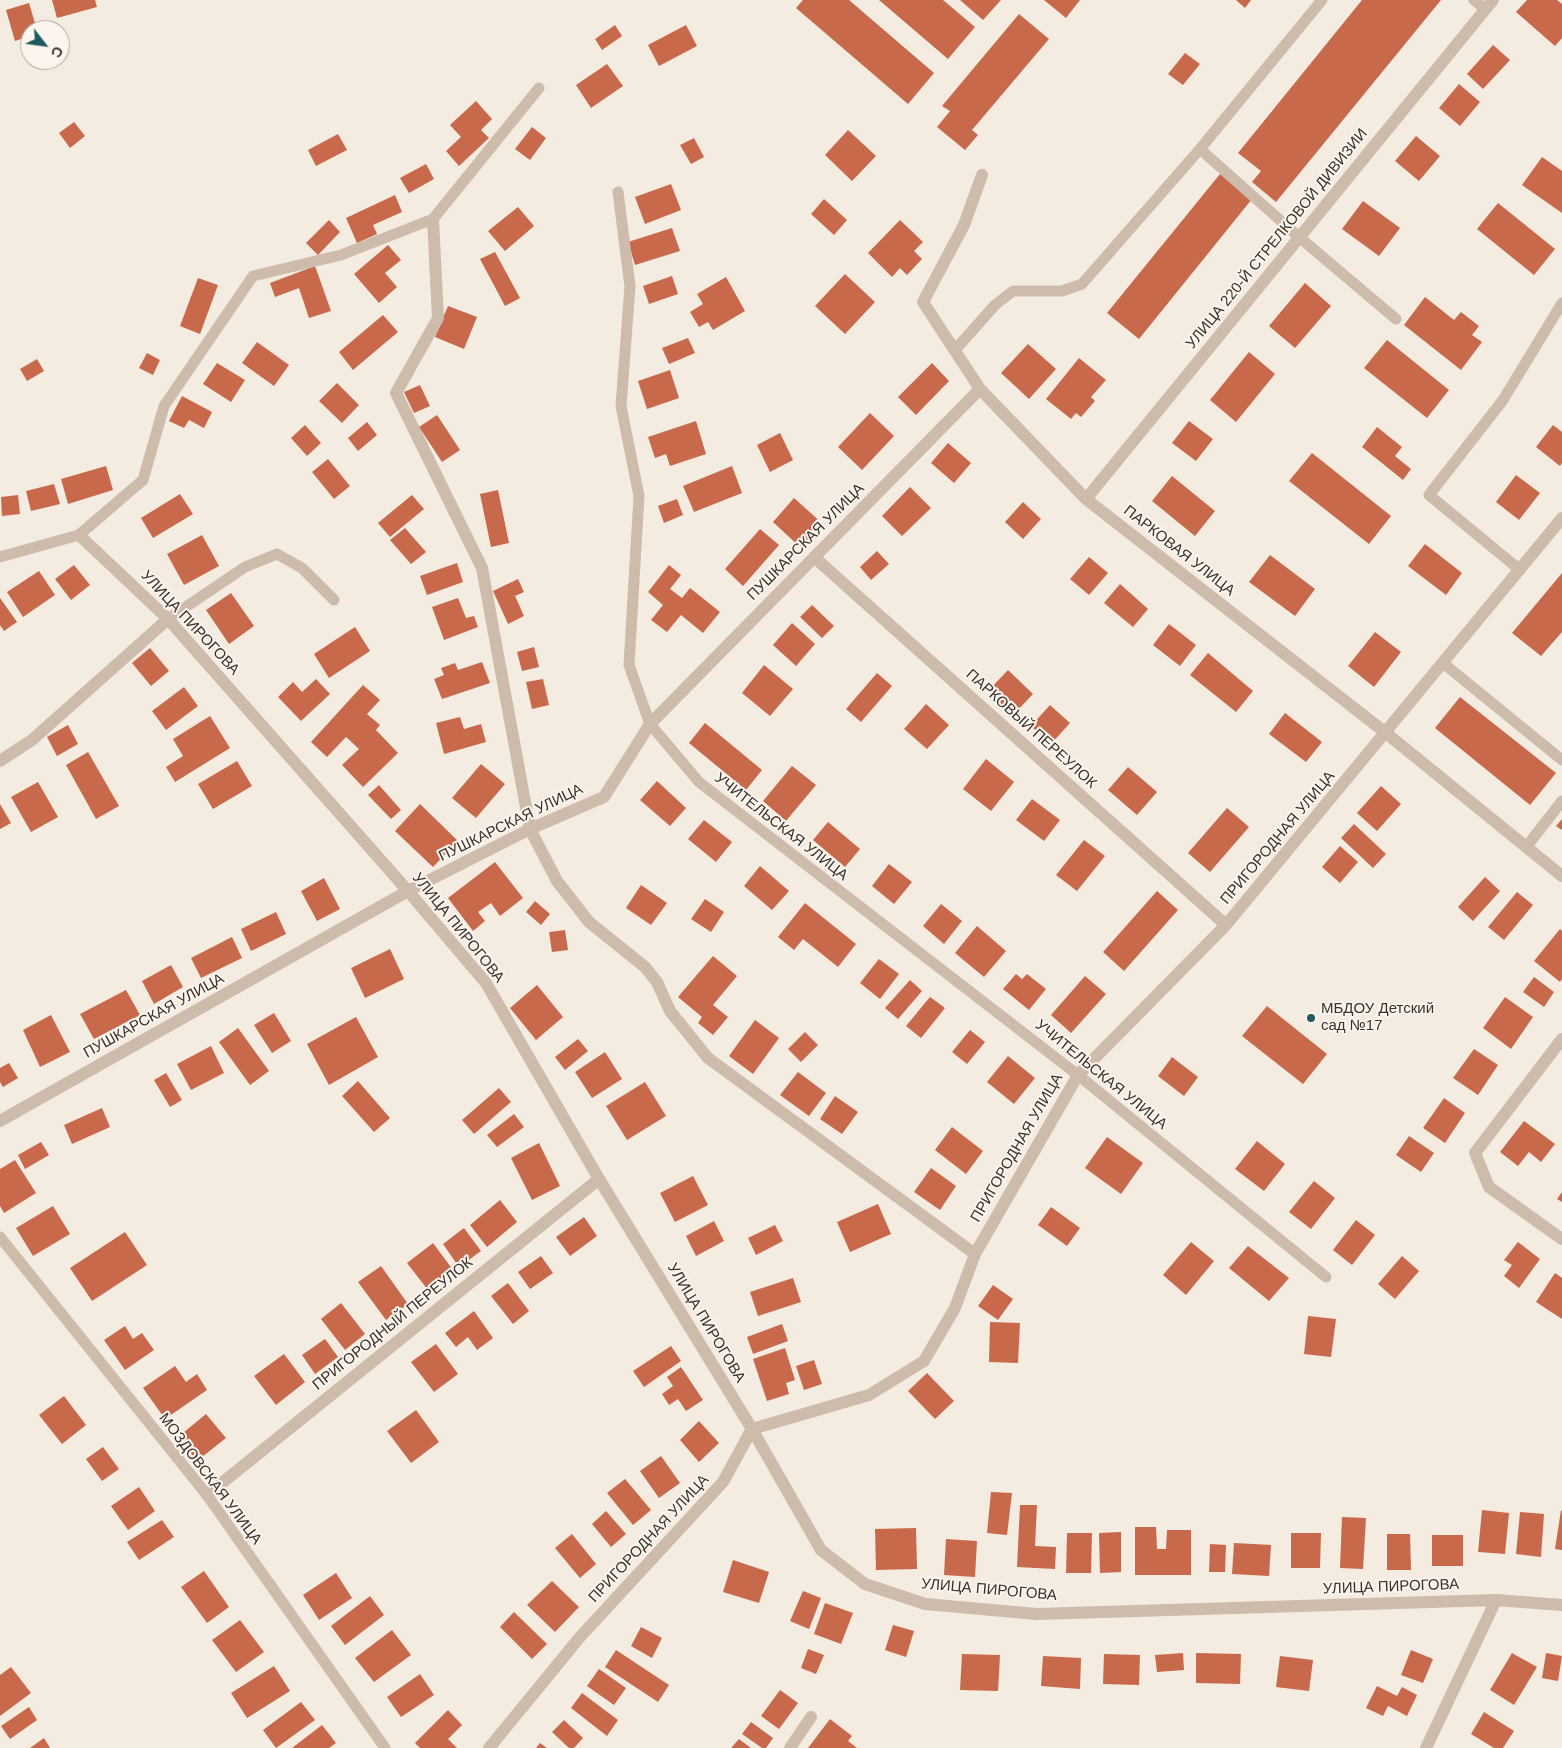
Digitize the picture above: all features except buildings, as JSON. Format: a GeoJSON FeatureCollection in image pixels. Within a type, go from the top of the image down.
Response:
{"type":"FeatureCollection","features":[{"type":"Feature","properties":{"kind":"street","name":"УЛИЦА 220-Й СТРЕЛКОВОЙ ДИВИЗИИ"},"geometry":{"type":"LineString","coordinates":[[1086,499],[1489,5]]}},
{"type":"Feature","properties":{"kind":"street","name":"ПАРКОВАЯ УЛИЦА"},"geometry":{"type":"LineString","coordinates":[[982,176],[964,225],[924,302],[980,389],[1086,499],[1386,733],[1562,876]]}},
{"type":"Feature","properties":{"kind":"street"},"geometry":{"type":"LineString","coordinates":[[434,219],[438,318],[396,393],[482,568],[530,829],[557,881],[589,922],[645,967],[657,982],[670,1011],[708,1058],[974,1254]]}},
{"type":"Feature","properties":{"kind":"street","name":"ПУШКАРСКАЯ УЛИЦА"},"geometry":{"type":"LineString","coordinates":[[0,1121],[408,891],[530,829],[604,797],[650,724],[980,389]]}},
{"type":"Feature","properties":{"kind":"street","name":"ПРИГОРОДНАЯ УЛИЦА"},"geometry":{"type":"LineString","coordinates":[[489,1748],[580,1637],[723,1482],[752,1429],[869,1395],[924,1361],[955,1308],[974,1254],[1078,1075],[1226,925],[1562,518]]}},
{"type":"Feature","properties":{"kind":"street","name":"УЛИЦА ПИРОГОВА"},"geometry":{"type":"LineString","coordinates":[[79,535],[168,619],[408,891],[486,983],[599,1179],[752,1429],[821,1550],[865,1584],[925,1604],[1036,1614],[1496,1600],[1562,1605]]}},
{"type":"Feature","properties":{"kind":"street","name":"ПАРКОВЫЙ ПЕРЕУЛОК"},"geometry":{"type":"LineString","coordinates":[[814,557],[1226,925]]}},
{"type":"Feature","properties":{"kind":"street"},"geometry":{"type":"LineString","coordinates":[[0,761],[32,740],[168,619]]}},
{"type":"Feature","properties":{"kind":"street"},"geometry":{"type":"LineString","coordinates":[[1562,1039],[1475,1153],[1489,1188],[1562,1239]]}},
{"type":"Feature","properties":{"kind":"street","name":"ПРИГОРОДНЫЙ ПЕРЕУЛОК"},"geometry":{"type":"LineString","coordinates":[[207,1495],[599,1179]]}},
{"type":"Feature","properties":{"kind":"street"},"geometry":{"type":"LineString","coordinates":[[1426,1748],[1496,1600]]}},
{"type":"Feature","properties":{"kind":"street"},"geometry":{"type":"LineString","coordinates":[[790,1748],[811,1717]]}},
{"type":"Feature","properties":{"kind":"lane"},"geometry":{"type":"LineString","coordinates":[[955,350],[995,305],[1013,291],[1062,291],[1082,284],[1200,148],[1322,0]]}},
{"type":"Feature","properties":{"kind":"lane"},"geometry":{"type":"LineString","coordinates":[[1474,0],[1489,5]]}},
{"type":"Feature","properties":{"kind":"lane"},"geometry":{"type":"LineString","coordinates":[[0,557],[79,535],[143,480],[164,406],[253,276],[341,255],[434,219],[539,88]]}},
{"type":"Feature","properties":{"kind":"lane"},"geometry":{"type":"LineString","coordinates":[[1200,148],[1299,237],[1396,319]]}},
{"type":"Feature","properties":{"kind":"lane","name":"УЧИТЕЛЬСКАЯ УЛИЦА"},"geometry":{"type":"LineString","coordinates":[[618,192],[630,286],[621,406],[639,496],[629,665],[650,724],[699,782],[1078,1075],[1326,1277]]}},
{"type":"Feature","properties":{"kind":"lane"},"geometry":{"type":"LineString","coordinates":[[1520,570],[1429,495],[1503,400],[1562,303]]}},
{"type":"Feature","properties":{"kind":"lane"},"geometry":{"type":"LineString","coordinates":[[168,619],[245,566],[276,554],[302,568],[334,600]]}},
{"type":"Feature","properties":{"kind":"lane"},"geometry":{"type":"LineString","coordinates":[[1443,663],[1562,760]]}},
{"type":"Feature","properties":{"kind":"lane"},"geometry":{"type":"LineString","coordinates":[[1527,846],[1562,801]]}},
{"type":"Feature","properties":{"kind":"lane","name":"МОЗДОВСКАЯ УЛИЦА"},"geometry":{"type":"LineString","coordinates":[[0,1238],[207,1495],[385,1748]]}},
{"type":"Feature","properties":{"kind":"place","name":"МБДОУ Детский сад №17"},"geometry":{"type":"Point","coordinates":[1311,1018]}}]}
